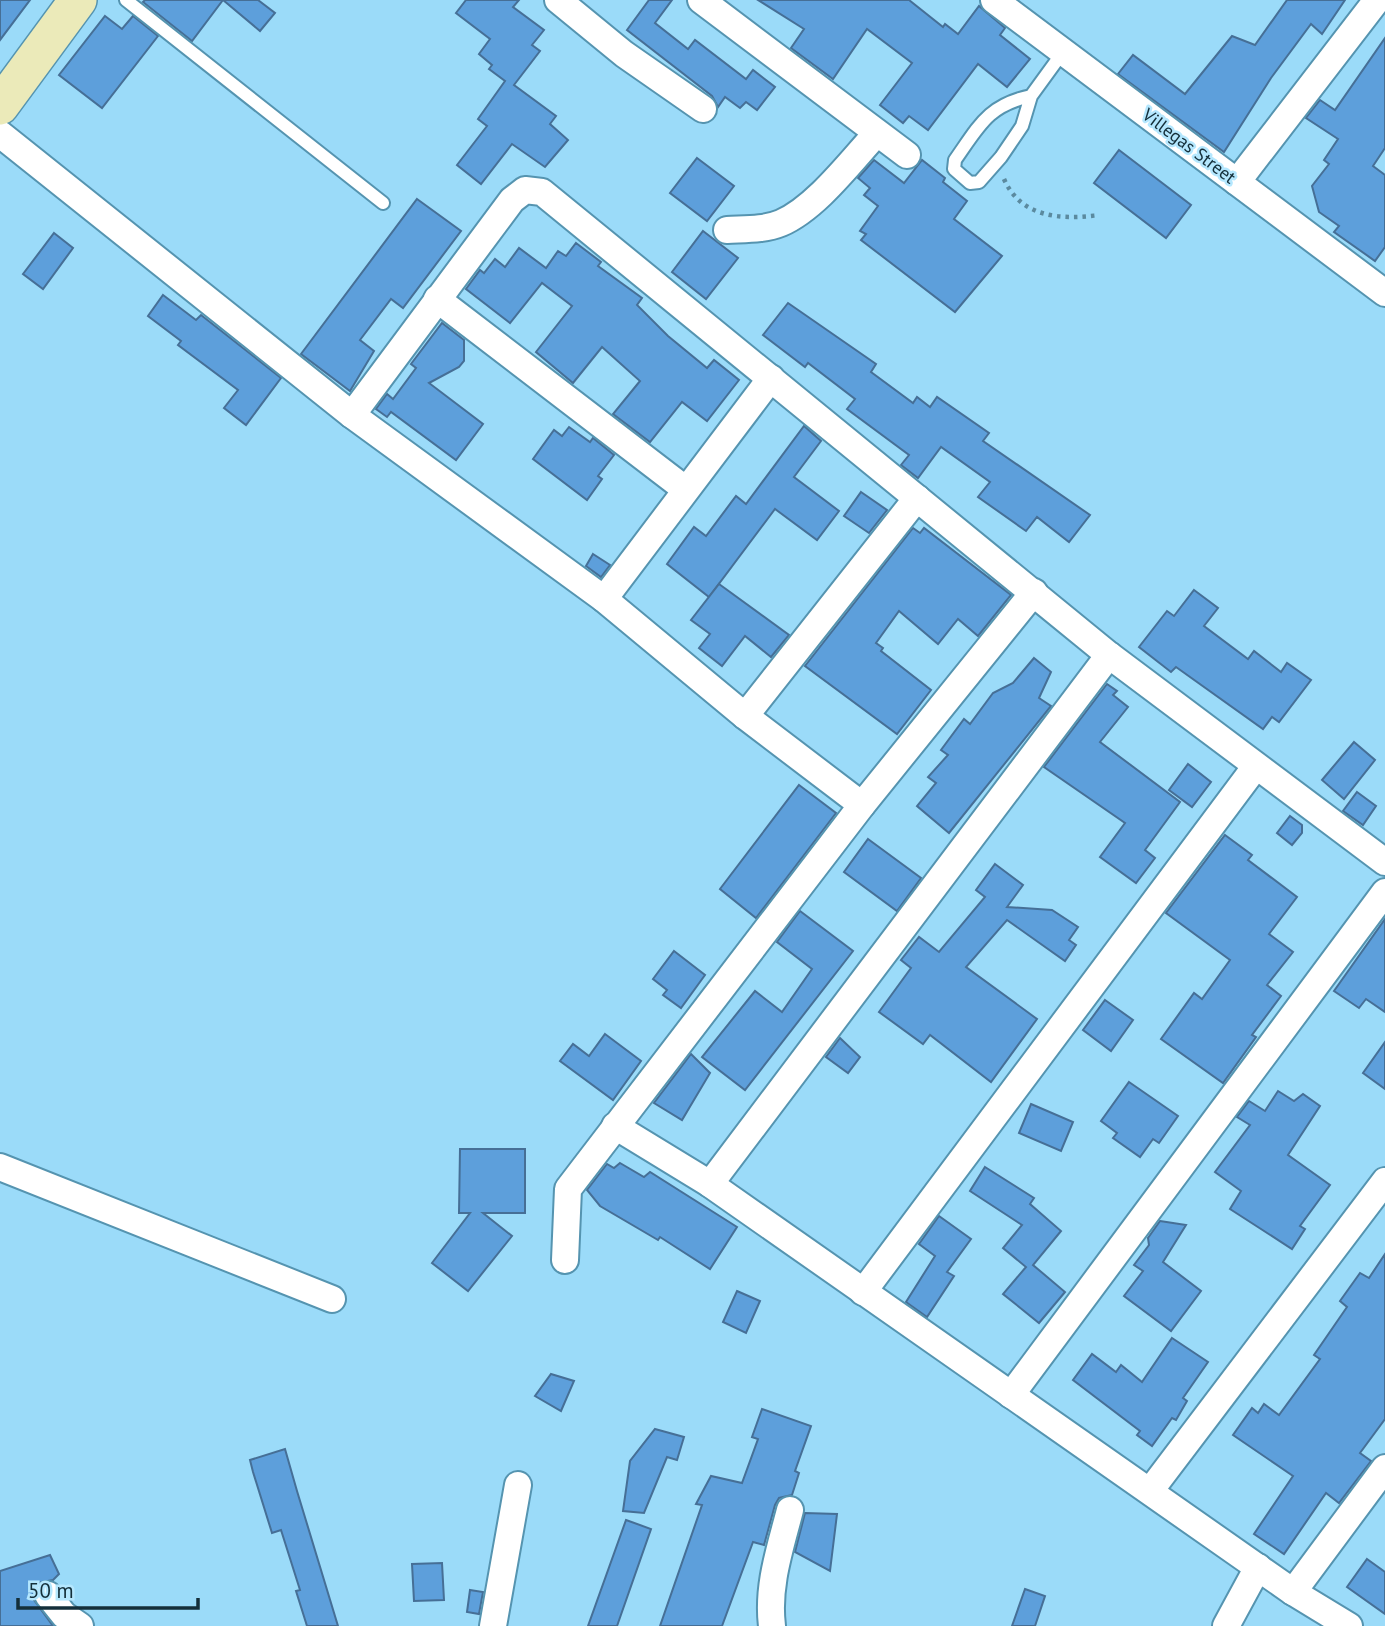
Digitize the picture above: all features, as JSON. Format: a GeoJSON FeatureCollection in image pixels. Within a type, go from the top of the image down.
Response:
{"type":"FeatureCollection","features":[{"type":"Feature","properties":{"kind":"street"},"geometry":{"type":"LineString","coordinates":[[0,106],[78,0]]}},
{"type":"Feature","properties":{"kind":"street"},"geometry":{"type":"LineString","coordinates":[[558,0],[624,54],[703,109]]}},
{"type":"Feature","properties":{"kind":"street"},"geometry":{"type":"LineString","coordinates":[[701,0],[907,155]]}},
{"type":"Feature","properties":{"kind":"street","name":"Villegas Street"},"geometry":{"type":"LineString","coordinates":[[993,0],[1385,293]]}},
{"type":"Feature","properties":{"kind":"street"},"geometry":{"type":"LineString","coordinates":[[1237,182],[1377,0]]}},
{"type":"Feature","properties":{"kind":"street"},"geometry":{"type":"LineString","coordinates":[[727,230],[762,228],[797,213],[827,186],[877,133]]}},
{"type":"Feature","properties":{"kind":"street"},"geometry":{"type":"LineString","coordinates":[[0,134],[352,415],[604,599],[745,716],[862,805]]}},
{"type":"Feature","properties":{"kind":"street"},"geometry":{"type":"LineString","coordinates":[[352,415],[512,200],[518,193],[533,190],[541,192],[1109,655],[1385,862]]}},
{"type":"Feature","properties":{"kind":"street"},"geometry":{"type":"LineString","coordinates":[[437,299],[685,489]]}},
{"type":"Feature","properties":{"kind":"street"},"geometry":{"type":"LineString","coordinates":[[604,599],[771,378]]}},
{"type":"Feature","properties":{"kind":"street"},"geometry":{"type":"LineString","coordinates":[[745,716],[918,498]]}},
{"type":"Feature","properties":{"kind":"street"},"geometry":{"type":"LineString","coordinates":[[565,1260],[568,1189],[862,805],[1034,592]]}},
{"type":"Feature","properties":{"kind":"street"},"geometry":{"type":"LineString","coordinates":[[710,1184],[1109,655]]}},
{"type":"Feature","properties":{"kind":"street"},"geometry":{"type":"LineString","coordinates":[[863,1293],[1256,766]]}},
{"type":"Feature","properties":{"kind":"street"},"geometry":{"type":"LineString","coordinates":[[1011,1395],[1385,891]]}},
{"type":"Feature","properties":{"kind":"street"},"geometry":{"type":"LineString","coordinates":[[615,1126],[710,1184],[1258,1567],[1293,1592],[1323,1619],[1349,1626]]}},
{"type":"Feature","properties":{"kind":"street"},"geometry":{"type":"LineString","coordinates":[[0,1167],[332,1298]]}},
{"type":"Feature","properties":{"kind":"street"},"geometry":{"type":"LineString","coordinates":[[1150,1491],[1385,1181]]}},
{"type":"Feature","properties":{"kind":"street"},"geometry":{"type":"LineString","coordinates":[[1293,1592],[1385,1468]]}},
{"type":"Feature","properties":{"kind":"street"},"geometry":{"type":"LineString","coordinates":[[493,1626],[518,1485]]}},
{"type":"Feature","properties":{"kind":"street"},"geometry":{"type":"LineString","coordinates":[[772,1626],[769,1601],[790,1510]]}},
{"type":"Feature","properties":{"kind":"street"},"geometry":{"type":"LineString","coordinates":[[1226,1626],[1258,1567]]}},
{"type":"Feature","properties":{"kind":"street"},"geometry":{"type":"LineString","coordinates":[[48,1595],[64,1615],[80,1626]]}},
{"type":"Feature","properties":{"kind":"lane"},"geometry":{"type":"LineString","coordinates":[[126,0],[383,203]]}},
{"type":"Feature","properties":{"kind":"lane"},"geometry":{"type":"LineString","coordinates":[[1031,96],[1008,101],[990,113],[953,164],[960,176],[970,183],[976,183],[1001,157],[1022,126],[1031,96],[1063,52]]}},
{"type":"Feature","properties":{"kind":"path"},"geometry":{"type":"LineString","coordinates":[[1001,157],[1004,181],[1018,202],[1040,214],[1072,219],[1099,215]]}},
{"type":"Feature","properties":{"kind":"building"},"geometry":{"type":"Polygon","coordinates":[[[0,0],[30,0],[0,40],[0,0]]]}},
{"type":"Feature","properties":{"kind":"building"},"geometry":{"type":"Polygon","coordinates":[[[223,0],[192,41],[143,2],[223,0]]]}},
{"type":"Feature","properties":{"kind":"building"},"geometry":{"type":"Polygon","coordinates":[[[223,0],[258,0],[275,13],[260,31],[223,0]]]}},
{"type":"Feature","properties":{"kind":"building"},"geometry":{"type":"Polygon","coordinates":[[[466,0],[519,0],[513,7],[544,30],[532,45],[540,51],[514,85],[556,116],[550,124],[568,140],[545,167],[512,144],[481,184],[457,165],[487,126],[478,119],[505,81],[489,69],[492,65],[479,54],[490,39],[456,13],[466,0]]]}},
{"type":"Feature","properties":{"kind":"building"},"geometry":{"type":"Polygon","coordinates":[[[649,0],[672,0],[655,23],[688,49],[695,40],[746,79],[753,70],[775,87],[757,110],[746,102],[740,108],[725,97],[718,107],[712,96],[627,30],[649,0]]]}},
{"type":"Feature","properties":{"kind":"building"},"geometry":{"type":"Polygon","coordinates":[[[758,0],[909,0],[943,27],[945,24],[958,34],[979,6],[1005,28],[1000,35],[1030,59],[1007,87],[978,64],[928,130],[909,116],[903,123],[880,105],[912,63],[867,29],[833,79],[791,48],[804,29],[758,0]]]}},
{"type":"Feature","properties":{"kind":"building"},"geometry":{"type":"Polygon","coordinates":[[[1287,0],[1345,0],[1322,34],[1311,24],[1271,78],[1224,152],[1118,74],[1133,55],[1185,94],[1232,36],[1255,45],[1287,0]]]}},
{"type":"Feature","properties":{"kind":"building"},"geometry":{"type":"Polygon","coordinates":[[[105,16],[122,29],[133,16],[158,36],[102,108],[59,75],[105,16]]]}},
{"type":"Feature","properties":{"kind":"building"},"geometry":{"type":"Polygon","coordinates":[[[1385,38],[1385,148],[1373,166],[1385,175],[1385,247],[1375,261],[1334,232],[1339,226],[1319,212],[1312,186],[1329,164],[1324,160],[1338,139],[1306,118],[1320,100],[1335,110],[1385,38]]]}},
{"type":"Feature","properties":{"kind":"building"},"geometry":{"type":"Polygon","coordinates":[[[1119,150],[1191,205],[1166,238],[1094,183],[1119,150]]]}},
{"type":"Feature","properties":{"kind":"building"},"geometry":{"type":"Polygon","coordinates":[[[697,158],[734,186],[707,221],[670,193],[697,158]]]}},
{"type":"Feature","properties":{"kind":"building"},"geometry":{"type":"Polygon","coordinates":[[[874,160],[904,183],[922,160],[945,178],[943,182],[967,201],[954,219],[1002,256],[955,312],[861,240],[866,234],[860,231],[878,206],[864,195],[870,188],[858,178],[874,160]]]}},
{"type":"Feature","properties":{"kind":"building"},"geometry":{"type":"Polygon","coordinates":[[[417,199],[461,231],[403,308],[391,299],[360,340],[374,351],[350,391],[301,354],[417,199]]]}},
{"type":"Feature","properties":{"kind":"building"},"geometry":{"type":"Polygon","coordinates":[[[703,231],[738,258],[706,299],[672,272],[703,231]]]}},
{"type":"Feature","properties":{"kind":"building"},"geometry":{"type":"Polygon","coordinates":[[[54,233],[73,248],[43,289],[23,274],[54,233]]]}},
{"type":"Feature","properties":{"kind":"building"},"geometry":{"type":"Polygon","coordinates":[[[576,243],[601,262],[598,266],[642,298],[637,305],[668,336],[707,368],[714,360],[739,380],[707,421],[682,402],[650,442],[613,414],[640,381],[602,347],[573,383],[536,352],[572,306],[542,283],[510,323],[466,289],[480,270],[484,273],[495,259],[505,267],[519,248],[546,268],[558,251],[566,256],[576,243]]]}},
{"type":"Feature","properties":{"kind":"building"},"geometry":{"type":"Polygon","coordinates":[[[163,295],[196,320],[201,315],[281,378],[246,425],[224,408],[238,390],[178,345],[181,341],[148,316],[163,295]]]}},
{"type":"Feature","properties":{"kind":"building"},"geometry":{"type":"Polygon","coordinates":[[[788,303],[876,364],[871,372],[913,403],[917,397],[930,407],[937,397],[989,433],[983,441],[1090,515],[1069,542],[1037,517],[1026,531],[978,497],[990,482],[941,447],[918,478],[901,465],[909,455],[847,409],[855,399],[808,363],[805,367],[763,335],[788,303]]]}},
{"type":"Feature","properties":{"kind":"building"},"geometry":{"type":"Polygon","coordinates":[[[442,323],[464,340],[464,361],[459,367],[429,383],[483,424],[456,460],[391,412],[387,417],[376,409],[387,394],[393,399],[416,368],[411,364],[442,323]]]}},
{"type":"Feature","properties":{"kind":"building"},"geometry":{"type":"Polygon","coordinates":[[[804,426],[821,441],[794,477],[839,511],[817,540],[775,509],[709,597],[667,564],[694,527],[706,536],[736,496],[746,504],[804,426]]]}},
{"type":"Feature","properties":{"kind":"building"},"geometry":{"type":"Polygon","coordinates":[[[569,427],[590,442],[593,438],[614,455],[598,476],[602,479],[587,500],[533,459],[554,430],[562,436],[569,427]]]}},
{"type":"Feature","properties":{"kind":"building"},"geometry":{"type":"Polygon","coordinates":[[[861,492],[887,510],[869,533],[844,516],[861,492]]]}},
{"type":"Feature","properties":{"kind":"building"},"geometry":{"type":"Polygon","coordinates":[[[913,528],[920,533],[924,528],[1011,595],[978,636],[958,619],[938,644],[899,611],[876,643],[883,648],[881,651],[931,690],[897,734],[805,666],[913,528]]]}},
{"type":"Feature","properties":{"kind":"building"},"geometry":{"type":"Polygon","coordinates":[[[593,554],[610,565],[601,577],[586,566],[593,554]]]}},
{"type":"Feature","properties":{"kind":"building"},"geometry":{"type":"Polygon","coordinates":[[[719,584],[789,635],[771,657],[745,636],[722,666],[699,648],[710,634],[691,620],[719,584]]]}},
{"type":"Feature","properties":{"kind":"building"},"geometry":{"type":"Polygon","coordinates":[[[1194,590],[1218,608],[1204,626],[1248,659],[1254,651],[1281,672],[1287,663],[1311,680],[1279,722],[1272,717],[1263,729],[1176,667],[1171,672],[1139,647],[1167,611],[1174,616],[1194,590]]]}},
{"type":"Feature","properties":{"kind":"building"},"geometry":{"type":"Polygon","coordinates":[[[1034,658],[1051,672],[1039,698],[1051,706],[949,833],[917,806],[936,783],[928,777],[948,755],[941,750],[964,719],[970,724],[993,693],[1013,683],[1034,658]]]}},
{"type":"Feature","properties":{"kind":"building"},"geometry":{"type":"Polygon","coordinates":[[[1107,684],[1117,691],[1113,695],[1128,707],[1100,742],[1180,802],[1145,850],[1155,858],[1136,883],[1100,857],[1125,823],[1044,767],[1107,684]]]}},
{"type":"Feature","properties":{"kind":"building"},"geometry":{"type":"Polygon","coordinates":[[[1354,742],[1375,760],[1344,799],[1322,780],[1354,742]]]}},
{"type":"Feature","properties":{"kind":"building"},"geometry":{"type":"Polygon","coordinates":[[[1188,764],[1211,782],[1192,807],[1169,790],[1188,764]]]}},
{"type":"Feature","properties":{"kind":"building"},"geometry":{"type":"Polygon","coordinates":[[[799,785],[836,813],[756,918],[720,889],[799,785]]]}},
{"type":"Feature","properties":{"kind":"building"},"geometry":{"type":"Polygon","coordinates":[[[1357,792],[1376,806],[1363,825],[1343,811],[1357,792]]]}},
{"type":"Feature","properties":{"kind":"building"},"geometry":{"type":"Polygon","coordinates":[[[1290,816],[1302,825],[1302,833],[1292,845],[1277,833],[1290,816]]]}},
{"type":"Feature","properties":{"kind":"building"},"geometry":{"type":"Polygon","coordinates":[[[1225,835],[1252,855],[1248,860],[1297,897],[1269,934],[1293,952],[1267,985],[1281,996],[1252,1035],[1256,1037],[1223,1083],[1161,1039],[1194,993],[1202,999],[1230,960],[1166,913],[1225,835]]]}},
{"type":"Feature","properties":{"kind":"building"},"geometry":{"type":"Polygon","coordinates":[[[868,839],[921,878],[897,911],[844,872],[868,839]]]}},
{"type":"Feature","properties":{"kind":"building"},"geometry":{"type":"Polygon","coordinates":[[[995,864],[1023,885],[1007,907],[1052,910],[1078,927],[1069,940],[1076,945],[1065,961],[1007,920],[966,967],[1037,1019],[991,1082],[930,1035],[923,1044],[879,1012],[911,968],[901,960],[919,937],[939,952],[985,897],[976,890],[995,864]]]}},
{"type":"Feature","properties":{"kind":"building"},"geometry":{"type":"Polygon","coordinates":[[[800,911],[853,951],[745,1090],[702,1057],[755,991],[782,1012],[812,969],[777,942],[800,911]]]}},
{"type":"Feature","properties":{"kind":"building"},"geometry":{"type":"Polygon","coordinates":[[[1385,919],[1385,1012],[1366,999],[1359,1008],[1334,991],[1385,919]]]}},
{"type":"Feature","properties":{"kind":"building"},"geometry":{"type":"Polygon","coordinates":[[[674,951],[705,975],[681,1008],[663,995],[667,990],[653,979],[674,951]]]}},
{"type":"Feature","properties":{"kind":"building"},"geometry":{"type":"Polygon","coordinates":[[[1105,1000],[1133,1020],[1111,1051],[1083,1030],[1105,1000]]]}},
{"type":"Feature","properties":{"kind":"building"},"geometry":{"type":"Polygon","coordinates":[[[605,1034],[641,1061],[613,1100],[560,1061],[573,1044],[589,1056],[605,1034]]]}},
{"type":"Feature","properties":{"kind":"building"},"geometry":{"type":"Polygon","coordinates":[[[840,1038],[860,1057],[848,1073],[826,1057],[840,1038]]]}},
{"type":"Feature","properties":{"kind":"building"},"geometry":{"type":"Polygon","coordinates":[[[1385,1042],[1385,1089],[1363,1073],[1385,1042]]]}},
{"type":"Feature","properties":{"kind":"building"},"geometry":{"type":"Polygon","coordinates":[[[691,1054],[710,1073],[682,1120],[654,1103],[691,1054]]]}},
{"type":"Feature","properties":{"kind":"building"},"geometry":{"type":"Polygon","coordinates":[[[1129,1082],[1178,1116],[1159,1143],[1153,1139],[1140,1157],[1113,1138],[1117,1133],[1101,1121],[1129,1082]]]}},
{"type":"Feature","properties":{"kind":"building"},"geometry":{"type":"Polygon","coordinates":[[[1278,1091],[1294,1101],[1303,1094],[1320,1106],[1288,1155],[1330,1185],[1300,1226],[1305,1229],[1292,1249],[1230,1209],[1241,1191],[1215,1172],[1250,1125],[1237,1117],[1249,1101],[1265,1111],[1278,1091]]]}},
{"type":"Feature","properties":{"kind":"building"},"geometry":{"type":"Polygon","coordinates":[[[1031,1104],[1073,1122],[1061,1151],[1019,1133],[1031,1104]]]}},
{"type":"Feature","properties":{"kind":"building"},"geometry":{"type":"Polygon","coordinates":[[[460,1149],[525,1149],[525,1213],[483,1213],[512,1236],[468,1291],[432,1263],[470,1213],[459,1213],[460,1149]]]}},
{"type":"Feature","properties":{"kind":"building"},"geometry":{"type":"Polygon","coordinates":[[[620,1163],[644,1177],[650,1172],[737,1227],[710,1269],[660,1237],[658,1240],[600,1206],[587,1190],[607,1164],[614,1168],[620,1163]]]}},
{"type":"Feature","properties":{"kind":"building"},"geometry":{"type":"Polygon","coordinates":[[[985,1167],[1034,1198],[1030,1204],[1061,1231],[1033,1265],[1065,1292],[1039,1323],[1003,1294],[1026,1267],[1003,1248],[1022,1225],[970,1191],[985,1167]]]}},
{"type":"Feature","properties":{"kind":"building"},"geometry":{"type":"Polygon","coordinates":[[[939,1216],[971,1239],[947,1272],[954,1276],[927,1317],[906,1302],[935,1256],[919,1244],[939,1216]]]}},
{"type":"Feature","properties":{"kind":"building"},"geometry":{"type":"Polygon","coordinates":[[[1160,1221],[1186,1225],[1163,1262],[1201,1291],[1171,1331],[1124,1296],[1143,1271],[1134,1265],[1149,1245],[1148,1238],[1160,1221]]]}},
{"type":"Feature","properties":{"kind":"building"},"geometry":{"type":"Polygon","coordinates":[[[1385,1254],[1385,1419],[1360,1453],[1371,1461],[1339,1503],[1326,1493],[1284,1554],[1254,1534],[1293,1476],[1233,1435],[1252,1408],[1258,1413],[1264,1404],[1279,1415],[1320,1359],[1314,1355],[1347,1307],[1340,1301],[1360,1273],[1369,1278],[1385,1254]]]}},
{"type":"Feature","properties":{"kind":"building"},"geometry":{"type":"Polygon","coordinates":[[[737,1291],[760,1301],[746,1333],[723,1322],[737,1291]]]}},
{"type":"Feature","properties":{"kind":"building"},"geometry":{"type":"Polygon","coordinates":[[[1172,1338],[1208,1362],[1183,1398],[1187,1401],[1176,1420],[1172,1418],[1152,1446],[1137,1435],[1140,1431],[1073,1380],[1092,1354],[1116,1372],[1121,1365],[1142,1382],[1172,1338]]]}},
{"type":"Feature","properties":{"kind":"building"},"geometry":{"type":"Polygon","coordinates":[[[551,1374],[574,1381],[561,1411],[535,1396],[551,1374]]]}},
{"type":"Feature","properties":{"kind":"building"},"geometry":{"type":"Polygon","coordinates":[[[762,1409],[811,1426],[795,1471],[799,1473],[792,1495],[779,1498],[775,1505],[764,1545],[753,1542],[722,1626],[660,1626],[702,1505],[696,1504],[711,1476],[742,1483],[758,1439],[752,1437],[762,1409]]]}},
{"type":"Feature","properties":{"kind":"building"},"geometry":{"type":"Polygon","coordinates":[[[655,1429],[684,1437],[677,1460],[667,1457],[644,1513],[623,1511],[630,1461],[655,1429]]]}},
{"type":"Feature","properties":{"kind":"building"},"geometry":{"type":"Polygon","coordinates":[[[285,1449],[338,1626],[307,1626],[296,1591],[300,1590],[281,1530],[272,1533],[253,1472],[250,1460],[285,1449]]]}},
{"type":"Feature","properties":{"kind":"building"},"geometry":{"type":"Polygon","coordinates":[[[805,1513],[837,1514],[830,1571],[795,1552],[805,1513]]]}},
{"type":"Feature","properties":{"kind":"building"},"geometry":{"type":"Polygon","coordinates":[[[626,1520],[651,1529],[617,1626],[588,1626],[626,1520]]]}},
{"type":"Feature","properties":{"kind":"building"},"geometry":{"type":"Polygon","coordinates":[[[50,1555],[59,1574],[53,1580],[38,1583],[32,1597],[53,1626],[0,1626],[0,1571],[50,1555]]]}},
{"type":"Feature","properties":{"kind":"building"},"geometry":{"type":"Polygon","coordinates":[[[1367,1559],[1385,1572],[1385,1614],[1347,1587],[1367,1559]]]}},
{"type":"Feature","properties":{"kind":"building"},"geometry":{"type":"Polygon","coordinates":[[[442,1563],[444,1600],[414,1601],[412,1564],[442,1563]]]}},
{"type":"Feature","properties":{"kind":"building"},"geometry":{"type":"Polygon","coordinates":[[[1025,1589],[1045,1596],[1035,1626],[1012,1626],[1025,1589]]]}},
{"type":"Feature","properties":{"kind":"building"},"geometry":{"type":"Polygon","coordinates":[[[470,1590],[483,1592],[479,1614],[467,1612],[470,1590]]]}}]}
